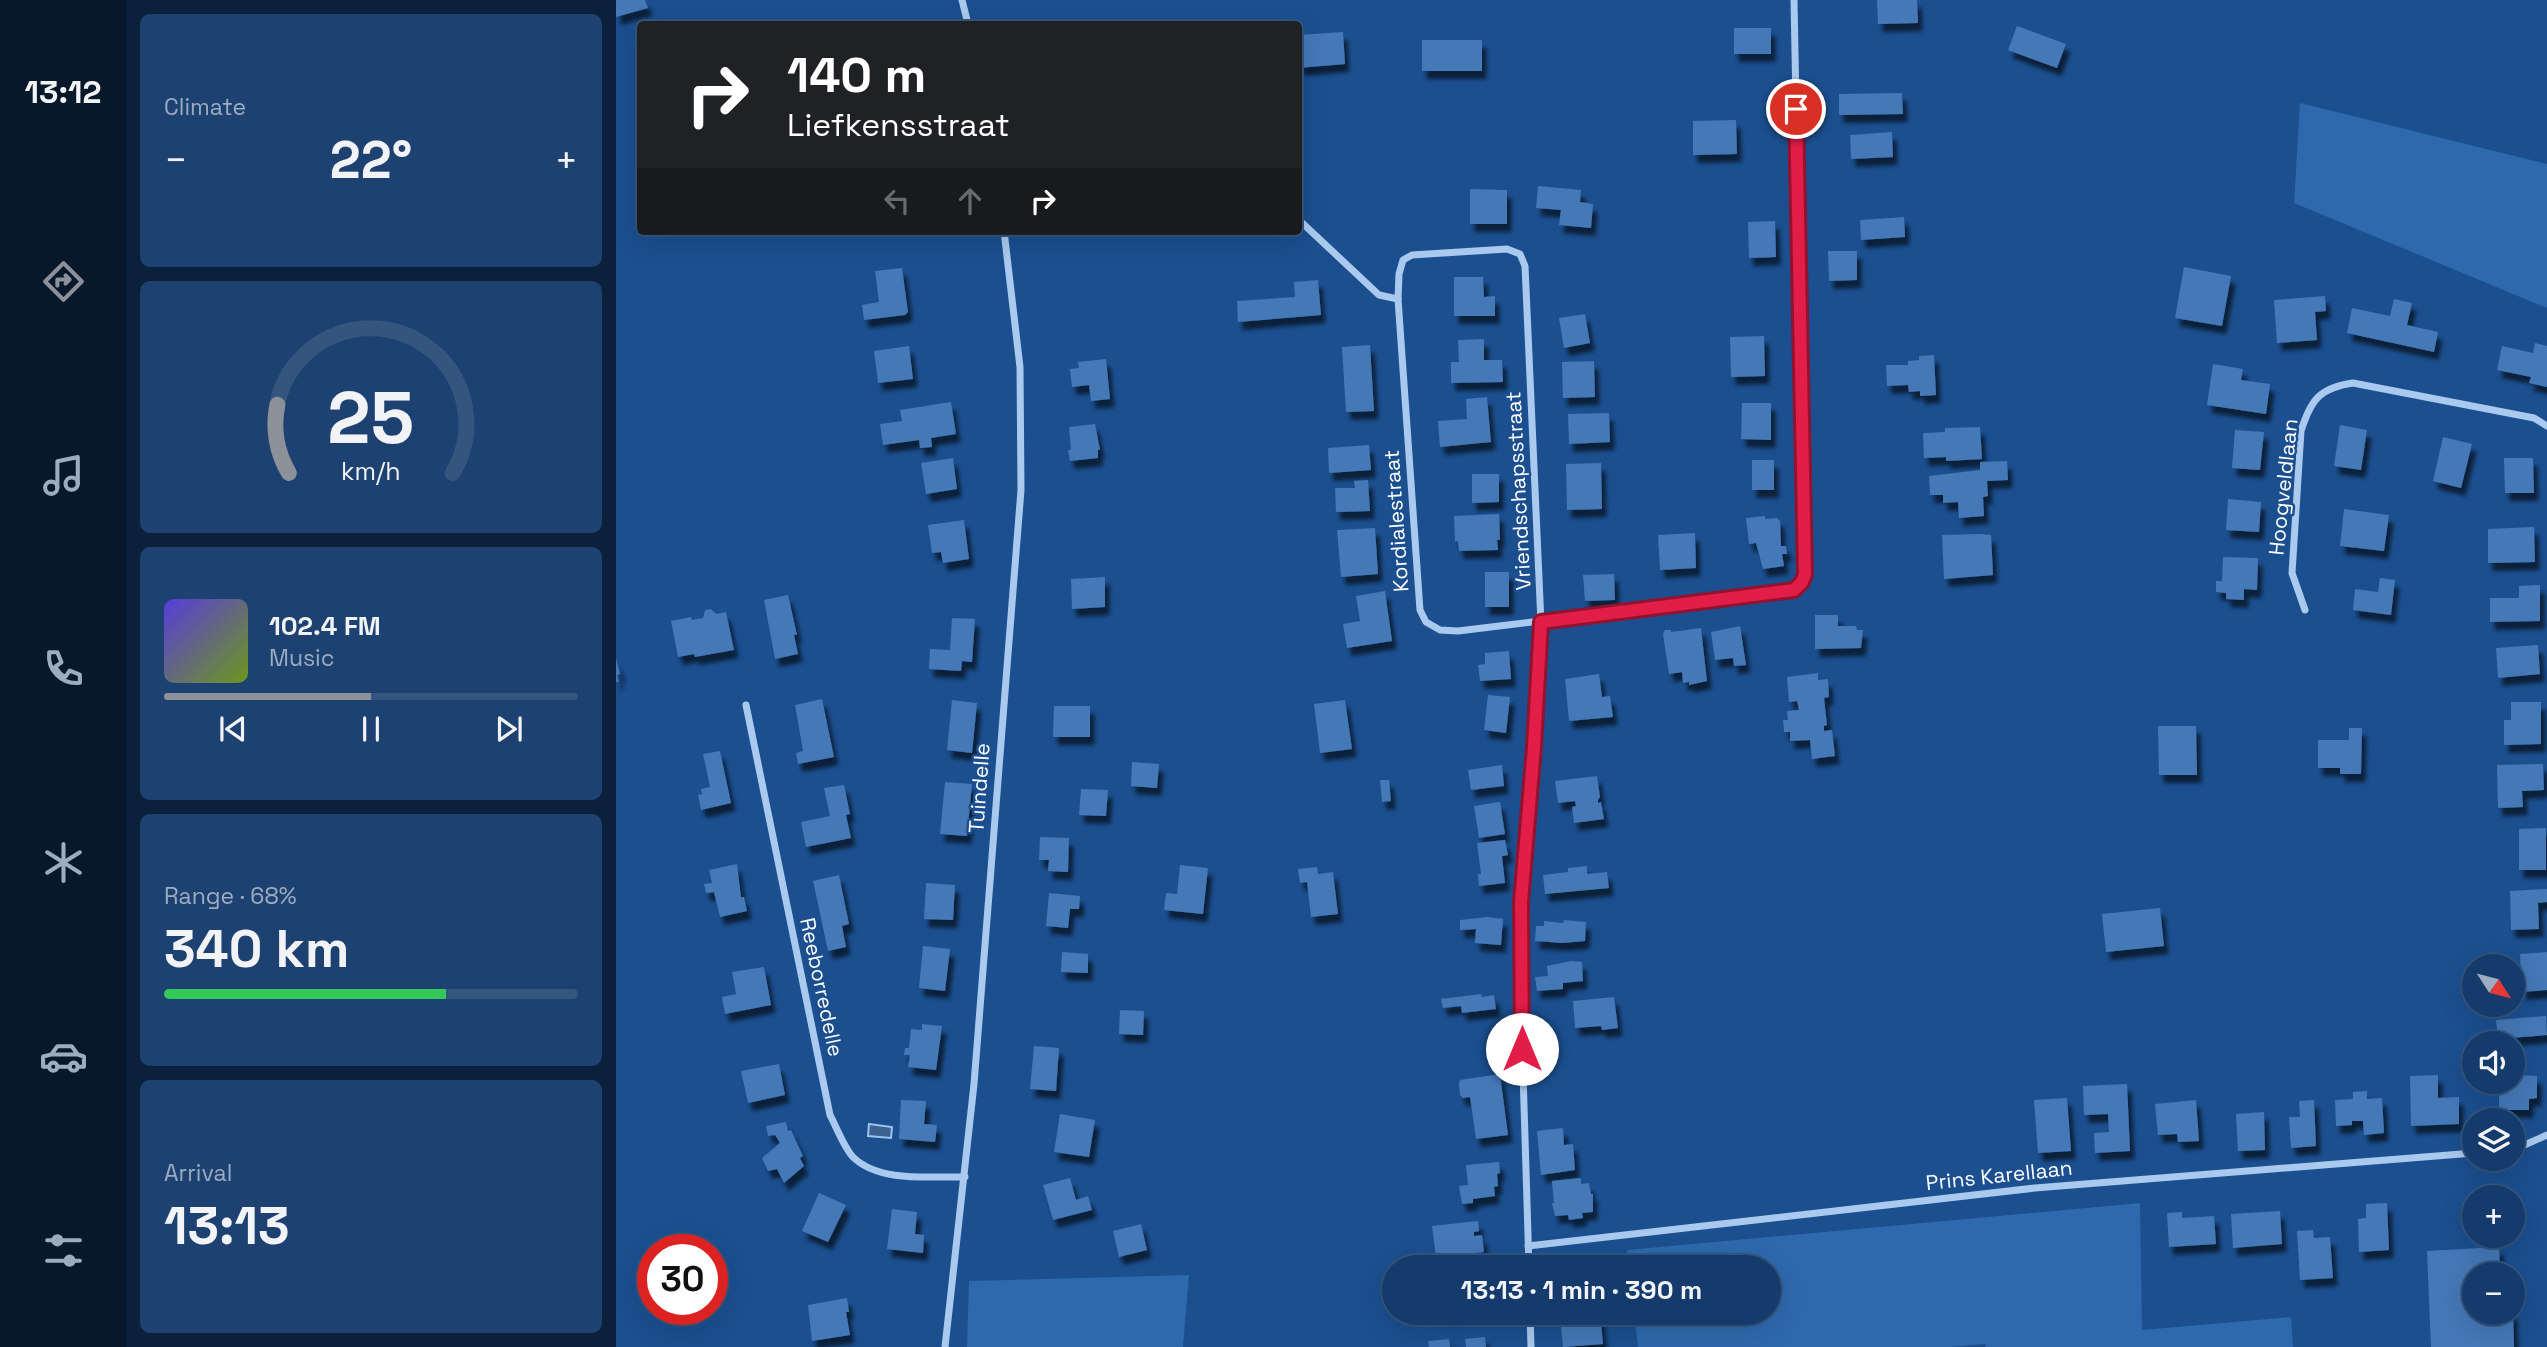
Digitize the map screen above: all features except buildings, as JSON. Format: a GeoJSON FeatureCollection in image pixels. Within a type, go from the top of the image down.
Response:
{"type":"FeatureCollection","features":[{"type":"Feature","properties":{"kind":"street"},"geometry":{"type":"LineString","coordinates":[[962,0],[967,21]]}},
{"type":"Feature","properties":{"kind":"street","name":"Kordialestraat"},"geometry":{"type":"LineString","coordinates":[[1403,260],[1399,274],[1398,299],[1420,610],[1426,622],[1440,630],[1458,631],[1794,590],[1805,574],[1794,0]]}},
{"type":"Feature","properties":{"kind":"street"},"geometry":{"type":"LineString","coordinates":[[1302,223],[1379,295],[1398,299]]}},
{"type":"Feature","properties":{"kind":"street","name":"Tuindelle"},"geometry":{"type":"LineString","coordinates":[[944,1347],[974,1084],[1021,490],[1020,367],[1004,235]]}},
{"type":"Feature","properties":{"kind":"street","name":"Vriendschapsstraat"},"geometry":{"type":"LineString","coordinates":[[1403,260],[1412,255],[1507,249],[1520,254],[1525,266],[1541,622],[1521,902],[1528,1255]]}},
{"type":"Feature","properties":{"kind":"street","name":"Hoogveldlaan"},"geometry":{"type":"LineString","coordinates":[[2305,610],[2292,573],[2301,430],[2308,409],[2319,394],[2335,386],[2353,383],[2534,418],[2547,426]]}},
{"type":"Feature","properties":{"kind":"street","name":"Reeborredelle"},"geometry":{"type":"LineString","coordinates":[[746,705],[830,1115],[853,1157],[876,1170],[899,1175],[965,1177]]}},
{"type":"Feature","properties":{"kind":"street"},"geometry":{"type":"LineString","coordinates":[[2525,1145],[2547,1135]]}},
{"type":"Feature","properties":{"kind":"street","name":"Prins Karellaan"},"geometry":{"type":"LineString","coordinates":[[1528,1246],[2035,1188],[2462,1154]]}},
{"type":"Feature","properties":{"kind":"street"},"geometry":{"type":"LineString","coordinates":[[1530,1325],[1531,1347]]}},
{"type":"Feature","properties":{"kind":"shaded area"},"geometry":{"type":"Polygon","coordinates":[[[2300,103],[2547,164],[2547,308],[2294,203],[2300,103]]]}},
{"type":"Feature","properties":{"kind":"shaded area"},"geometry":{"type":"Polygon","coordinates":[[[869,1124],[892,1127],[891,1138],[868,1136],[869,1124]]]}},
{"type":"Feature","properties":{"kind":"shaded area"},"geometry":{"type":"Polygon","coordinates":[[[2140,1203],[2142,1330],[2291,1317],[2293,1347],[1986,1347],[1985,1344],[1951,1347],[1638,1347],[1635,1325],[1781,1325],[1781,1255],[1628,1255],[1627,1250],[2140,1203]]]}},
{"type":"Feature","properties":{"kind":"shaded area"},"geometry":{"type":"Polygon","coordinates":[[[1189,1275],[1183,1347],[967,1347],[969,1281],[1189,1275]]]}},
{"type":"Feature","properties":{"kind":"route"},"geometry":{"type":"LineString","coordinates":[[1522,1049],[1521,902],[1541,622],[1794,590],[1805,574],[1796,109]]}}]}
